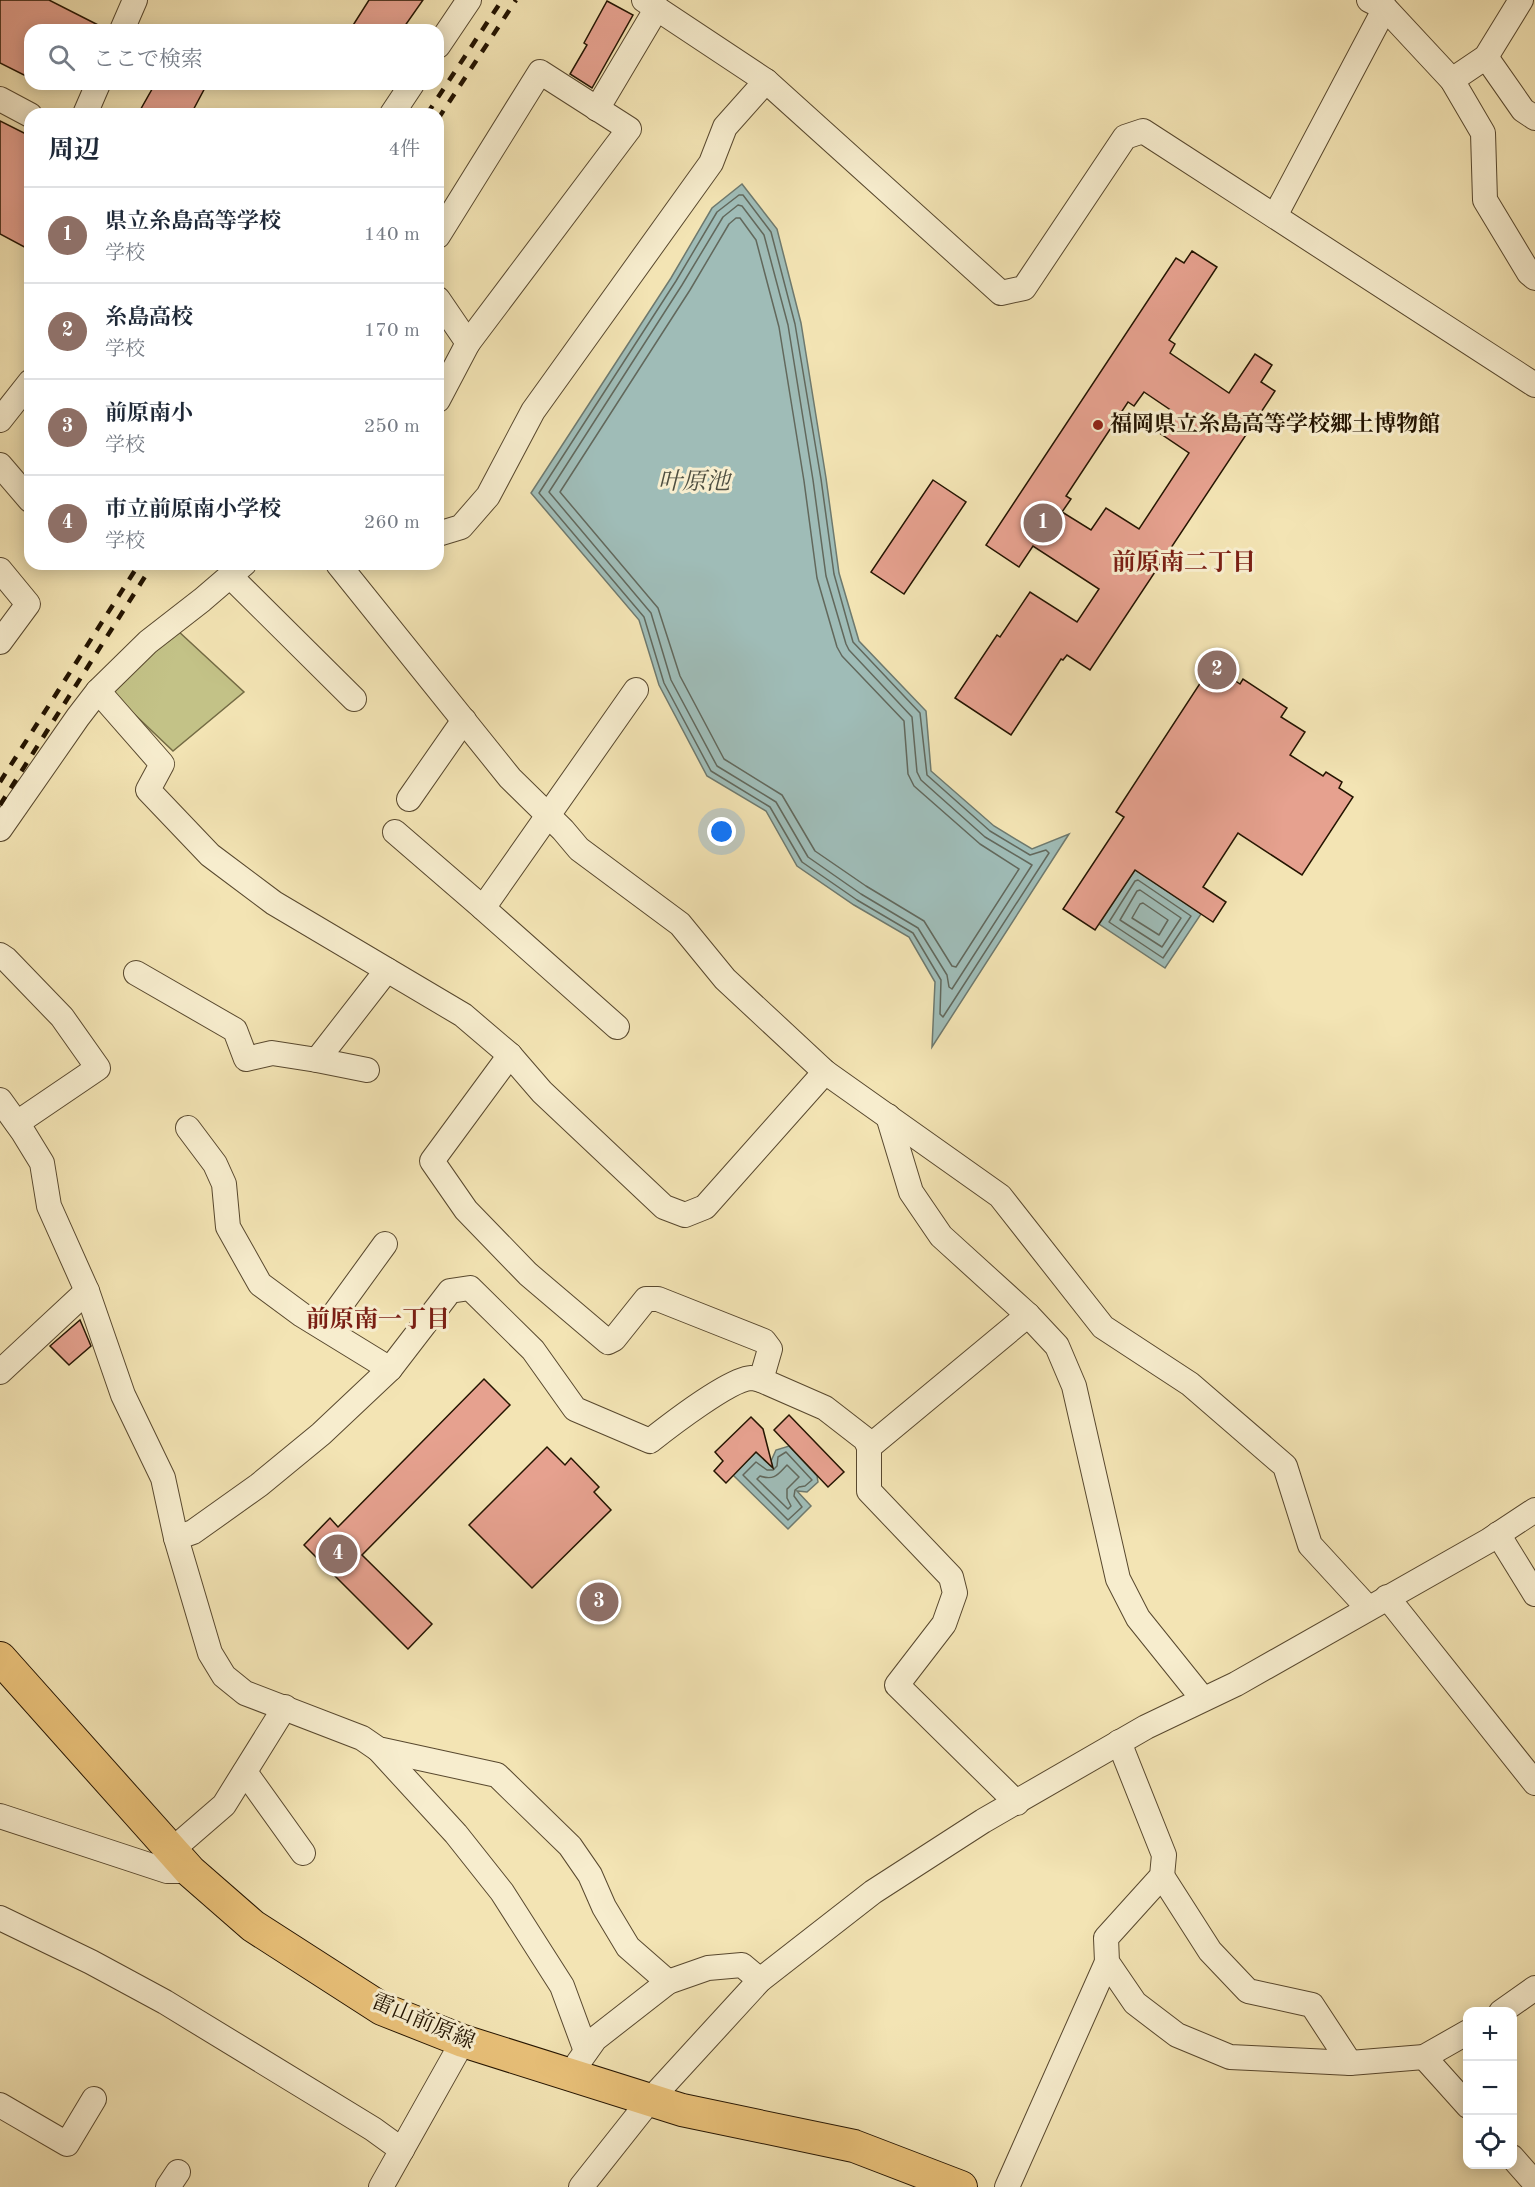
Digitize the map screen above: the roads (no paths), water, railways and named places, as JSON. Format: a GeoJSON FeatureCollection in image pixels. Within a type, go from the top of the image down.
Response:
{"type":"FeatureCollection","features":[{"type":"Feature","properties":{"kind":"main road","name":"雷山前原線"},"geometry":{"type":"LineString","coordinates":[[0,1658],[181,1861],[253,1926],[382,2009],[463,2041],[577,2063],[650,2100],[682,2110],[854,2146],[954,2186]]}},
{"type":"Feature","properties":{"kind":"street"},"geometry":{"type":"LineString","coordinates":[[125,24],[135,0]]}},
{"type":"Feature","properties":{"kind":"street"},"geometry":{"type":"LineString","coordinates":[[444,37],[469,0]]}},
{"type":"Feature","properties":{"kind":"street"},"geometry":{"type":"LineString","coordinates":[[1452,80],[1486,57],[1521,0]]}},
{"type":"Feature","properties":{"kind":"street"},"geometry":{"type":"LineString","coordinates":[[597,109],[651,4],[766,81],[1001,293],[1024,288],[1125,137],[1143,131],[1535,385]]}},
{"type":"Feature","properties":{"kind":"street"},"geometry":{"type":"LineString","coordinates":[[1275,216],[1377,4],[1452,80],[1483,133],[1485,200],[1529,273],[1535,278]]}},
{"type":"Feature","properties":{"kind":"street"},"geometry":{"type":"LineString","coordinates":[[1486,57],[1523,110],[1535,118]]}},
{"type":"Feature","properties":{"kind":"street"},"geometry":{"type":"LineString","coordinates":[[444,226],[540,72],[629,129],[468,343],[444,389]]}},
{"type":"Feature","properties":{"kind":"street"},"geometry":{"type":"LineString","coordinates":[[444,532],[461,527],[488,496],[533,411],[711,163],[724,127],[766,81]]}},
{"type":"Feature","properties":{"kind":"street"},"geometry":{"type":"LineString","coordinates":[[88,108],[95,90]]}},
{"type":"Feature","properties":{"kind":"street"},"geometry":{"type":"LineString","coordinates":[[396,108],[408,90]]}},
{"type":"Feature","properties":{"kind":"street"},"geometry":{"type":"LineString","coordinates":[[0,99],[24,112]]}},
{"type":"Feature","properties":{"kind":"street"},"geometry":{"type":"LineString","coordinates":[[444,308],[468,343]]}},
{"type":"Feature","properties":{"kind":"street"},"geometry":{"type":"LineString","coordinates":[[0,420],[24,389]]}},
{"type":"Feature","properties":{"kind":"street"},"geometry":{"type":"LineString","coordinates":[[0,465],[24,493]]}},
{"type":"Feature","properties":{"kind":"street"},"geometry":{"type":"LineString","coordinates":[[0,570],[28,604],[0,642]]}},
{"type":"Feature","properties":{"kind":"street"},"geometry":{"type":"LineString","coordinates":[[0,829],[98,691],[148,642],[237,570],[354,699]]}},
{"type":"Feature","properties":{"kind":"street"},"geometry":{"type":"LineString","coordinates":[[343,570],[510,778],[548,814],[579,849],[680,924],[725,979],[825,1072],[1000,1196],[1103,1327],[1190,1384],[1286,1466],[1310,1545],[1377,1602],[1535,1783]]}},
{"type":"Feature","properties":{"kind":"street"},"geometry":{"type":"LineString","coordinates":[[483,908],[636,690]]}},
{"type":"Feature","properties":{"kind":"street"},"geometry":{"type":"LineString","coordinates":[[98,691],[162,764],[148,790],[210,855],[274,903],[463,1016],[510,1055],[542,1092],[664,1206],[685,1215],[705,1207],[825,1072]]}},
{"type":"Feature","properties":{"kind":"street"},"geometry":{"type":"LineString","coordinates":[[409,799],[464,720]]}},
{"type":"Feature","properties":{"kind":"street"},"geometry":{"type":"LineString","coordinates":[[394,832],[617,1027]]}},
{"type":"Feature","properties":{"kind":"street"},"geometry":{"type":"LineString","coordinates":[[0,955],[62,1017],[98,1068],[17,1124]]}},
{"type":"Feature","properties":{"kind":"street"},"geometry":{"type":"LineString","coordinates":[[317,1060],[387,970]]}},
{"type":"Feature","properties":{"kind":"street"},"geometry":{"type":"LineString","coordinates":[[136,973],[235,1030],[246,1059],[272,1053],[367,1070]]}},
{"type":"Feature","properties":{"kind":"street"},"geometry":{"type":"LineString","coordinates":[[510,1055],[432,1161],[466,1210],[528,1274],[608,1342],[614,1339],[646,1299],[658,1299],[764,1341],[770,1350],[761,1380]]}},
{"type":"Feature","properties":{"kind":"street"},"geometry":{"type":"LineString","coordinates":[[0,1100],[42,1163],[49,1206],[87,1291],[123,1395],[163,1478],[176,1538],[210,1653],[224,1676],[245,1693],[362,1738],[378,1749],[456,1834],[502,1892],[562,1986],[577,2063]]}},
{"type":"Feature","properties":{"kind":"street"},"geometry":{"type":"LineString","coordinates":[[888,1116],[911,1192],[941,1236],[1028,1315],[1057,1346],[1074,1386],[1119,1579],[1138,1617],[1203,1699]]}},
{"type":"Feature","properties":{"kind":"street"},"geometry":{"type":"LineString","coordinates":[[188,1128],[215,1164],[224,1184],[228,1227],[260,1284],[302,1315],[390,1369]]}},
{"type":"Feature","properties":{"kind":"street"},"geometry":{"type":"LineString","coordinates":[[324,1328],[385,1244]]}},
{"type":"Feature","properties":{"kind":"street"},"geometry":{"type":"LineString","coordinates":[[176,1538],[194,1532],[259,1485],[321,1434],[390,1369],[450,1291],[470,1288],[533,1350],[575,1410],[650,1440],[699,1404],[750,1378],[761,1380],[825,1408],[865,1439],[869,1448],[869,1491],[951,1577],[955,1593],[944,1624],[897,1685],[1017,1803]]}},
{"type":"Feature","properties":{"kind":"street"},"geometry":{"type":"LineString","coordinates":[[0,1372],[87,1291]]}},
{"type":"Feature","properties":{"kind":"street"},"geometry":{"type":"LineString","coordinates":[[869,1448],[1028,1315]]}},
{"type":"Feature","properties":{"kind":"street"},"geometry":{"type":"LineString","coordinates":[[581,2187],[650,2100],[760,1980],[873,1892],[983,1821],[1146,1726],[1236,1684],[1498,1534],[1535,1510]]}},
{"type":"Feature","properties":{"kind":"street"},"geometry":{"type":"LineString","coordinates":[[1498,1534],[1535,1594]]}},
{"type":"Feature","properties":{"kind":"street"},"geometry":{"type":"LineString","coordinates":[[0,1816],[167,1871],[181,1861],[224,1805],[285,1707]]}},
{"type":"Feature","properties":{"kind":"street"},"geometry":{"type":"LineString","coordinates":[[1007,2187],[1107,1962],[1106,1938],[1162,1876],[1164,1855],[1119,1742]]}},
{"type":"Feature","properties":{"kind":"street"},"geometry":{"type":"LineString","coordinates":[[378,1749],[497,1775],[570,1846],[591,1875],[604,1907],[628,1947],[668,1982]]}},
{"type":"Feature","properties":{"kind":"street"},"geometry":{"type":"LineString","coordinates":[[245,1772],[303,1853]]}},
{"type":"Feature","properties":{"kind":"street"},"geometry":{"type":"LineString","coordinates":[[1162,1876],[1210,1951],[1248,1991],[1312,2005],[1350,2063]]}},
{"type":"Feature","properties":{"kind":"street"},"geometry":{"type":"LineString","coordinates":[[0,1918],[91,1962],[165,2002],[374,2129],[402,2150]]}},
{"type":"Feature","properties":{"kind":"street"},"geometry":{"type":"LineString","coordinates":[[1107,1962],[1135,2003],[1168,2029],[1230,2057],[1350,2063],[1424,2057],[1463,2034]]}},
{"type":"Feature","properties":{"kind":"street"},"geometry":{"type":"LineString","coordinates":[[577,2063],[595,2039],[668,1982],[708,1968],[742,1965],[760,1980]]}},
{"type":"Feature","properties":{"kind":"street"},"geometry":{"type":"LineString","coordinates":[[1508,2007],[1535,1988]]}},
{"type":"Feature","properties":{"kind":"street"},"geometry":{"type":"LineString","coordinates":[[381,2187],[463,2041]]}},
{"type":"Feature","properties":{"kind":"street"},"geometry":{"type":"LineString","coordinates":[[1424,2057],[1463,2101]]}},
{"type":"Feature","properties":{"kind":"street"},"geometry":{"type":"LineString","coordinates":[[0,2105],[67,2144],[94,2098]]}},
{"type":"Feature","properties":{"kind":"street"},"geometry":{"type":"LineString","coordinates":[[1517,2163],[1535,2183]]}},
{"type":"Feature","properties":{"kind":"water","name":"叶原池"},"geometry":{"type":"Polygon","coordinates":[[[742,184],[777,229],[801,323],[839,573],[859,641],[926,711],[931,771],[994,826],[1032,849],[1069,834],[932,1047],[935,982],[909,937],[854,905],[797,866],[766,811],[707,776],[659,685],[639,620],[531,493],[671,278],[712,208],[742,184]]]}},
{"type":"Feature","properties":{"kind":"water"},"geometry":{"type":"Polygon","coordinates":[[[1135,870],[1201,914],[1165,968],[1099,924],[1135,870]]]}},
{"type":"Feature","properties":{"kind":"water"},"geometry":{"type":"Polygon","coordinates":[[[789,1446],[817,1476],[818,1482],[807,1492],[797,1491],[811,1506],[788,1529],[733,1475],[756,1452],[772,1467],[771,1461],[776,1450],[789,1446]]]}},
{"type":"Feature","properties":{"kind":"railway"},"geometry":{"type":"LineString","coordinates":[[444,88],[502,0]]}},
{"type":"Feature","properties":{"kind":"railway"},"geometry":{"type":"LineString","coordinates":[[444,110],[516,0]]}},
{"type":"Feature","properties":{"kind":"railway"},"geometry":{"type":"LineString","coordinates":[[431,108],[443,90]]}},
{"type":"Feature","properties":{"kind":"railway"},"geometry":{"type":"LineString","coordinates":[[0,782],[135,570]]}},
{"type":"Feature","properties":{"kind":"railway"},"geometry":{"type":"LineString","coordinates":[[0,805],[149,570]]}},
{"type":"Feature","properties":{"kind":"place","name":"福岡県立糸島高等学校郷土博物館"},"geometry":{"type":"Point","coordinates":[1098,425]}},
{"type":"Feature","properties":{"kind":"place","name":"県立糸島高等学校"},"geometry":{"type":"Point","coordinates":[1043,523]}},
{"type":"Feature","properties":{"kind":"place","name":"糸島高校"},"geometry":{"type":"Point","coordinates":[1217,670]}},
{"type":"Feature","properties":{"kind":"place","name":"市立前原南小学校"},"geometry":{"type":"Point","coordinates":[338,1554]}},
{"type":"Feature","properties":{"kind":"place","name":"前原南小"},"geometry":{"type":"Point","coordinates":[599,1602]}},
{"type":"Feature","properties":{"kind":"district","name":"前原南二丁目"},"geometry":{"type":"Point","coordinates":[1184,564]}},
{"type":"Feature","properties":{"kind":"district","name":"前原南一丁目"},"geometry":{"type":"Point","coordinates":[378,1321]}}]}
